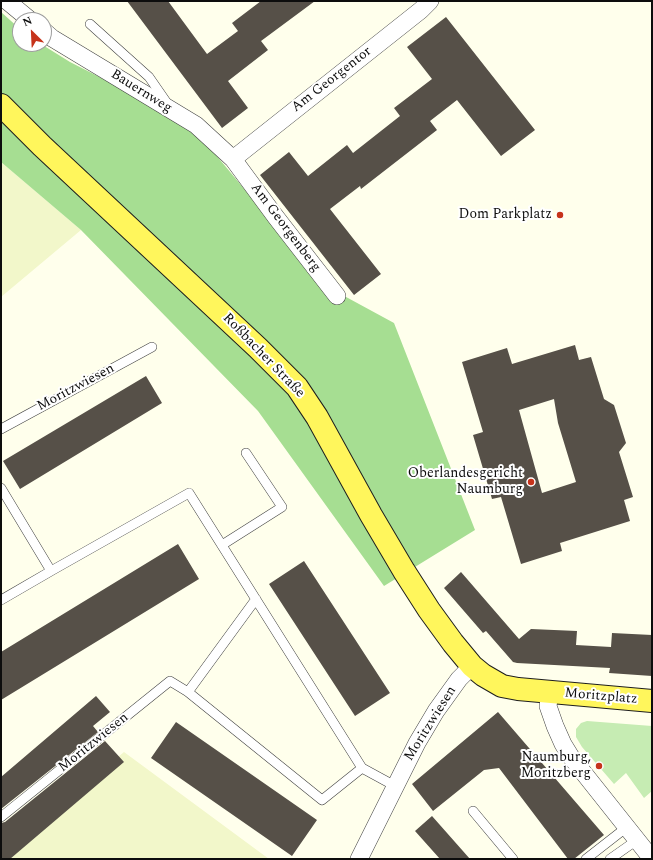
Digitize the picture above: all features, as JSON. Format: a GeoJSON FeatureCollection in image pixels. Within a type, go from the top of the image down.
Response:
{"type":"FeatureCollection","features":[{"type":"Feature","properties":{"kind":"main road","name":"Roßbacher Straße"},"geometry":{"type":"LineString","coordinates":[[1,105],[42,146],[258,348],[297,387],[317,417],[371,515],[429,610],[472,666],[483,676],[502,686],[550,692]]}},
{"type":"Feature","properties":{"kind":"main road","name":"Moritzplatz"},"geometry":{"type":"LineString","coordinates":[[550,692],[652,701]]}},
{"type":"Feature","properties":{"kind":"street"},"geometry":{"type":"LineString","coordinates":[[7,1],[20,12]]}},
{"type":"Feature","properties":{"kind":"street","name":"Am Georgentor"},"geometry":{"type":"LineString","coordinates":[[233,159],[421,10],[430,1]]}},
{"type":"Feature","properties":{"kind":"street","name":"Bauernweg"},"geometry":{"type":"LineString","coordinates":[[52,38],[196,125],[233,159]]}},
{"type":"Feature","properties":{"kind":"street","name":"Am Georgenberg"},"geometry":{"type":"LineString","coordinates":[[233,159],[337,296]]}},
{"type":"Feature","properties":{"kind":"street","name":"Moritzwiesen"},"geometry":{"type":"LineString","coordinates":[[359,859],[417,743],[459,679],[472,666]]}},
{"type":"Feature","properties":{"kind":"street"},"geometry":{"type":"LineString","coordinates":[[550,692],[548,706],[563,744],[571,757],[652,859]]}},
{"type":"Feature","properties":{"kind":"lane"},"geometry":{"type":"LineString","coordinates":[[90,24],[149,77],[172,111]]}},
{"type":"Feature","properties":{"kind":"lane","name":"Moritzwiesen"},"geometry":{"type":"LineString","coordinates":[[1,429],[152,347]]}},
{"type":"Feature","properties":{"kind":"lane"},"geometry":{"type":"LineString","coordinates":[[222,545],[282,507],[246,453]]}},
{"type":"Feature","properties":{"kind":"lane"},"geometry":{"type":"LineString","coordinates":[[1,488],[51,571]]}},
{"type":"Feature","properties":{"kind":"lane"},"geometry":{"type":"LineString","coordinates":[[1,600],[189,493],[362,768],[395,786]]}},
{"type":"Feature","properties":{"kind":"lane"},"geometry":{"type":"LineString","coordinates":[[188,692],[256,600]]}},
{"type":"Feature","properties":{"kind":"lane","name":"Moritzwiesen"},"geometry":{"type":"LineString","coordinates":[[1,817],[170,681],[188,692],[322,800],[362,768]]}},
{"type":"Feature","properties":{"kind":"lane"},"geometry":{"type":"LineString","coordinates":[[473,811],[513,859]]}},
{"type":"Feature","properties":{"kind":"lane"},"geometry":{"type":"LineString","coordinates":[[586,859],[632,833]]}},
{"type":"Feature","properties":{"kind":"lane"},"geometry":{"type":"LineString","coordinates":[[610,859],[632,833]]}},
{"type":"Feature","properties":{"kind":"green space"},"geometry":{"type":"Polygon","coordinates":[[[1,12],[12,22],[12,52],[52,51],[70,62],[172,114],[216,155],[324,285],[394,323],[475,530],[384,586],[258,411],[81,230],[1,162],[1,12]]]}},
{"type":"Feature","properties":{"kind":"green space"},"geometry":{"type":"Polygon","coordinates":[[[1,162],[81,230],[1,297],[1,162]]]}},
{"type":"Feature","properties":{"kind":"green space"},"geometry":{"type":"Polygon","coordinates":[[[587,721],[652,726],[652,791],[644,798],[626,773],[614,784],[582,747],[576,737],[576,729],[581,723],[587,721]]]}},
{"type":"Feature","properties":{"kind":"green space"},"geometry":{"type":"Polygon","coordinates":[[[124,752],[269,859],[1,859],[1,854],[124,752]]]}},
{"type":"Feature","properties":{"kind":"building"},"geometry":{"type":"Polygon","coordinates":[[[127,1],[168,1],[207,54],[238,31],[232,23],[261,1],[315,1],[261,41],[268,50],[228,81],[248,108],[222,128],[127,1]]]}},
{"type":"Feature","properties":{"kind":"building"},"geometry":{"type":"Polygon","coordinates":[[[446,17],[535,130],[501,156],[457,100],[430,121],[437,130],[361,189],[360,186],[330,209],[381,274],[354,295],[260,175],[289,152],[308,176],[347,145],[353,153],[400,116],[394,108],[432,79],[407,47],[446,17]]]}},
{"type":"Feature","properties":{"kind":"building"},"geometry":{"type":"Polygon","coordinates":[[[575,345],[579,360],[591,357],[604,399],[614,405],[626,443],[619,452],[633,497],[624,500],[630,521],[560,543],[562,551],[521,564],[501,497],[492,499],[473,435],[483,432],[462,362],[507,348],[512,364],[575,345]],[[554,399],[519,410],[542,493],[576,482],[558,423],[554,399]]]}},
{"type":"Feature","properties":{"kind":"building"},"geometry":{"type":"Polygon","coordinates":[[[146,376],[162,403],[20,489],[3,461],[146,376]]]}},
{"type":"Feature","properties":{"kind":"building"},"geometry":{"type":"Polygon","coordinates":[[[178,544],[199,579],[1,700],[1,652],[178,544]]]}},
{"type":"Feature","properties":{"kind":"building"},"geometry":{"type":"Polygon","coordinates":[[[304,561],[390,693],[355,716],[269,584],[304,561]]]}},
{"type":"Feature","properties":{"kind":"building"},"geometry":{"type":"Polygon","coordinates":[[[461,572],[519,639],[531,629],[577,631],[576,645],[611,647],[612,633],[652,635],[652,676],[609,673],[610,668],[513,662],[486,631],[483,633],[444,588],[461,572]]]}},
{"type":"Feature","properties":{"kind":"building"},"geometry":{"type":"Polygon","coordinates":[[[96,696],[110,712],[93,726],[98,732],[1,809],[1,777],[96,696]]]}},
{"type":"Feature","properties":{"kind":"building"},"geometry":{"type":"Polygon","coordinates":[[[498,712],[604,835],[574,859],[568,859],[499,768],[484,770],[433,811],[412,784],[498,712]]]}},
{"type":"Feature","properties":{"kind":"building"},"geometry":{"type":"Polygon","coordinates":[[[176,722],[317,820],[292,856],[151,758],[176,722]]]}},
{"type":"Feature","properties":{"kind":"building"},"geometry":{"type":"Polygon","coordinates":[[[105,741],[124,762],[10,859],[1,859],[1,823],[5,822],[105,741]]]}},
{"type":"Feature","properties":{"kind":"building"},"geometry":{"type":"Polygon","coordinates":[[[432,816],[470,859],[440,859],[415,831],[432,816]]]}},
{"type":"Feature","properties":{"kind":"place","name":"Dom Parkplatz"},"geometry":{"type":"Point","coordinates":[560,215]}},
{"type":"Feature","properties":{"kind":"place","name":"Oberlandesgericht Naumburg"},"geometry":{"type":"Point","coordinates":[531,482]}},
{"type":"Feature","properties":{"kind":"place","name":"Naumburg, Moritzberg"},"geometry":{"type":"Point","coordinates":[599,766]}}]}
